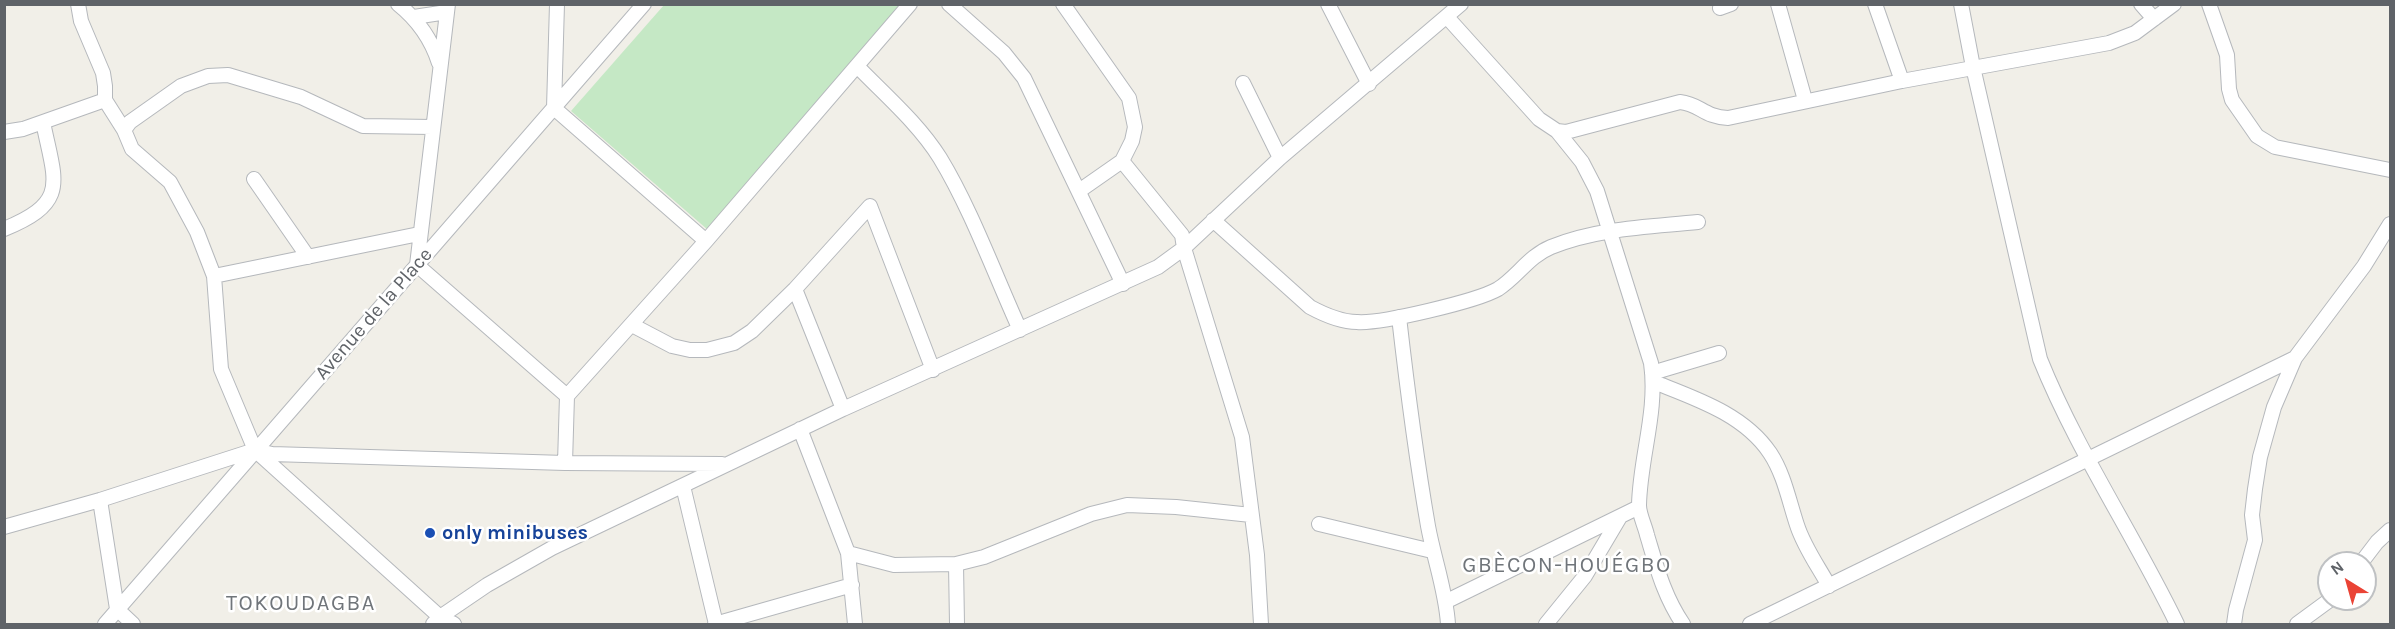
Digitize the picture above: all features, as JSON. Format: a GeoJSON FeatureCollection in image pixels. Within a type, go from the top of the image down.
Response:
{"type":"FeatureCollection","features":[{"type":"Feature","properties":{"kind":"street"},"geometry":{"type":"LineString","coordinates":[[78,4],[81,21],[103,73],[105,100],[124,130],[132,149],[163,174],[176,191],[197,232],[214,276],[221,369],[255,450],[436,621],[454,624]]}},
{"type":"Feature","properties":{"kind":"street"},"geometry":{"type":"LineString","coordinates":[[398,4],[414,17],[433,44],[440,65]]}},
{"type":"Feature","properties":{"kind":"street"},"geometry":{"type":"LineString","coordinates":[[557,4],[554,108],[706,241]]}},
{"type":"Feature","properties":{"kind":"street","name":"Avenue de la Place"},"geometry":{"type":"LineString","coordinates":[[105,624],[644,4]]}},
{"type":"Feature","properties":{"kind":"street"},"geometry":{"type":"LineString","coordinates":[[565,463],[567,396],[706,241],[910,4]]}},
{"type":"Feature","properties":{"kind":"street"},"geometry":{"type":"LineString","coordinates":[[949,4],[1004,53],[1020,72],[1032,92],[1123,284]]}},
{"type":"Feature","properties":{"kind":"street"},"geometry":{"type":"LineString","coordinates":[[1063,4],[1129,98],[1135,127],[1132,141],[1122,161],[1079,191]]}},
{"type":"Feature","properties":{"kind":"street"},"geometry":{"type":"LineString","coordinates":[[1328,4],[1369,84]]}},
{"type":"Feature","properties":{"kind":"street"},"geometry":{"type":"LineString","coordinates":[[436,621],[486,585],[552,548],[843,409],[1158,267],[1184,248],[1280,158],[1461,4]]}},
{"type":"Feature","properties":{"kind":"street"},"geometry":{"type":"LineString","coordinates":[[1779,4],[1805,100]]}},
{"type":"Feature","properties":{"kind":"street"},"geometry":{"type":"LineString","coordinates":[[1875,4],[1902,81]]}},
{"type":"Feature","properties":{"kind":"street"},"geometry":{"type":"LineString","coordinates":[[1961,4],[1973,68],[2040,359],[2054,392],[2177,624]]}},
{"type":"Feature","properties":{"kind":"street"},"geometry":{"type":"LineString","coordinates":[[2141,4],[2154,19]]}},
{"type":"Feature","properties":{"kind":"street"},"geometry":{"type":"LineString","coordinates":[[1557,131],[1578,130],[1680,102],[1690,103],[1705,114],[1728,118],[1805,100],[2109,43],[2135,33],[2174,4]]}},
{"type":"Feature","properties":{"kind":"street"},"geometry":{"type":"LineString","coordinates":[[2210,4],[2227,55],[2229,90],[2232,100],[2256,136],[2276,147],[2391,170]]}},
{"type":"Feature","properties":{"kind":"street"},"geometry":{"type":"LineString","coordinates":[[414,17],[447,8],[417,265],[567,396]]}},
{"type":"Feature","properties":{"kind":"street"},"geometry":{"type":"LineString","coordinates":[[1446,17],[1539,119],[1557,131],[1577,155],[1590,176],[1646,342],[1653,377],[1639,507],[1662,587],[1683,624]]}},
{"type":"Feature","properties":{"kind":"street"},"geometry":{"type":"LineString","coordinates":[[857,66],[917,128],[939,157],[958,191],[1020,330]]}},
{"type":"Feature","properties":{"kind":"street"},"geometry":{"type":"LineString","coordinates":[[124,130],[130,122],[182,86],[208,76],[228,75],[301,97],[363,126],[433,127]]}},
{"type":"Feature","properties":{"kind":"street"},"geometry":{"type":"LineString","coordinates":[[1244,82],[1280,158]]}},
{"type":"Feature","properties":{"kind":"street"},"geometry":{"type":"LineString","coordinates":[[4,132],[43,122],[105,100]]}},
{"type":"Feature","properties":{"kind":"street"},"geometry":{"type":"LineString","coordinates":[[4,229],[29,218],[44,208],[53,194],[51,160],[43,122]]}},
{"type":"Feature","properties":{"kind":"street"},"geometry":{"type":"LineString","coordinates":[[1122,161],[1180,231],[1238,420],[1257,555],[1261,624]]}},
{"type":"Feature","properties":{"kind":"street"},"geometry":{"type":"LineString","coordinates":[[254,179],[308,257]]}},
{"type":"Feature","properties":{"kind":"street"},"geometry":{"type":"LineString","coordinates":[[632,325],[672,346],[707,350],[743,338],[795,289],[870,206],[933,370]]}},
{"type":"Feature","properties":{"kind":"street"},"geometry":{"type":"LineString","coordinates":[[1214,220],[1301,300],[1319,312],[1355,322],[1399,317],[1484,296],[1509,281],[1543,251],[1610,230],[1698,222]]}},
{"type":"Feature","properties":{"kind":"street"},"geometry":{"type":"LineString","coordinates":[[2234,624],[2255,540],[2252,515],[2260,457],[2274,407],[2295,358],[2364,266],[2391,224]]}},
{"type":"Feature","properties":{"kind":"street"},"geometry":{"type":"LineString","coordinates":[[214,276],[419,234]]}},
{"type":"Feature","properties":{"kind":"street"},"geometry":{"type":"LineString","coordinates":[[795,289],[843,409]]}},
{"type":"Feature","properties":{"kind":"street"},"geometry":{"type":"LineString","coordinates":[[1399,317],[1413,431],[1432,550],[1447,601],[1448,624]]}},
{"type":"Feature","properties":{"kind":"street"},"geometry":{"type":"LineString","coordinates":[[1653,377],[1719,353]]}},
{"type":"Feature","properties":{"kind":"street"},"geometry":{"type":"LineString","coordinates":[[1750,624],[2295,358]]}},
{"type":"Feature","properties":{"kind":"street"},"geometry":{"type":"LineString","coordinates":[[1653,377],[1722,412],[1756,437],[1770,453],[1785,487],[1798,528],[1829,586]]}},
{"type":"Feature","properties":{"kind":"street"},"geometry":{"type":"LineString","coordinates":[[800,429],[848,553],[855,624]]}},
{"type":"Feature","properties":{"kind":"street"},"geometry":{"type":"LineString","coordinates":[[4,527],[100,500],[255,450],[272,454],[565,463],[726,464]]}},
{"type":"Feature","properties":{"kind":"street"},"geometry":{"type":"LineString","coordinates":[[683,486],[715,624],[852,585]]}},
{"type":"Feature","properties":{"kind":"street"},"geometry":{"type":"LineString","coordinates":[[100,500],[117,609],[133,624]]}},
{"type":"Feature","properties":{"kind":"street"},"geometry":{"type":"LineString","coordinates":[[848,553],[894,565],[956,564],[984,557],[1091,514],[1127,505],[1184,507],[1251,515]]}},
{"type":"Feature","properties":{"kind":"street"},"geometry":{"type":"LineString","coordinates":[[1447,601],[1639,507]]}},
{"type":"Feature","properties":{"kind":"street"},"geometry":{"type":"LineString","coordinates":[[1546,624],[1591,566],[1621,515]]}},
{"type":"Feature","properties":{"kind":"street"},"geometry":{"type":"LineString","coordinates":[[1319,524],[1432,550]]}},
{"type":"Feature","properties":{"kind":"street"},"geometry":{"type":"LineString","coordinates":[[2370,551],[2391,530]]}},
{"type":"Feature","properties":{"kind":"street"},"geometry":{"type":"LineString","coordinates":[[956,564],[957,624]]}},
{"type":"Feature","properties":{"kind":"street"},"geometry":{"type":"LineString","coordinates":[[2297,624],[2317,609]]}},
{"type":"Feature","properties":{"kind":"green space"},"geometry":{"type":"Polygon","coordinates":[[[664,5],[900,5],[708,230],[571,111],[664,5]]]}},
{"type":"Feature","properties":{"kind":"place","name":"only minibuses"},"geometry":{"type":"Point","coordinates":[430,533]}},
{"type":"Feature","properties":{"kind":"district","name":"GBÈCON-HOUÉGBO"},"geometry":{"type":"Point","coordinates":[1567,566]}},
{"type":"Feature","properties":{"kind":"district","name":"TOKOUDAGBA"},"geometry":{"type":"Point","coordinates":[301,604]}}]}
